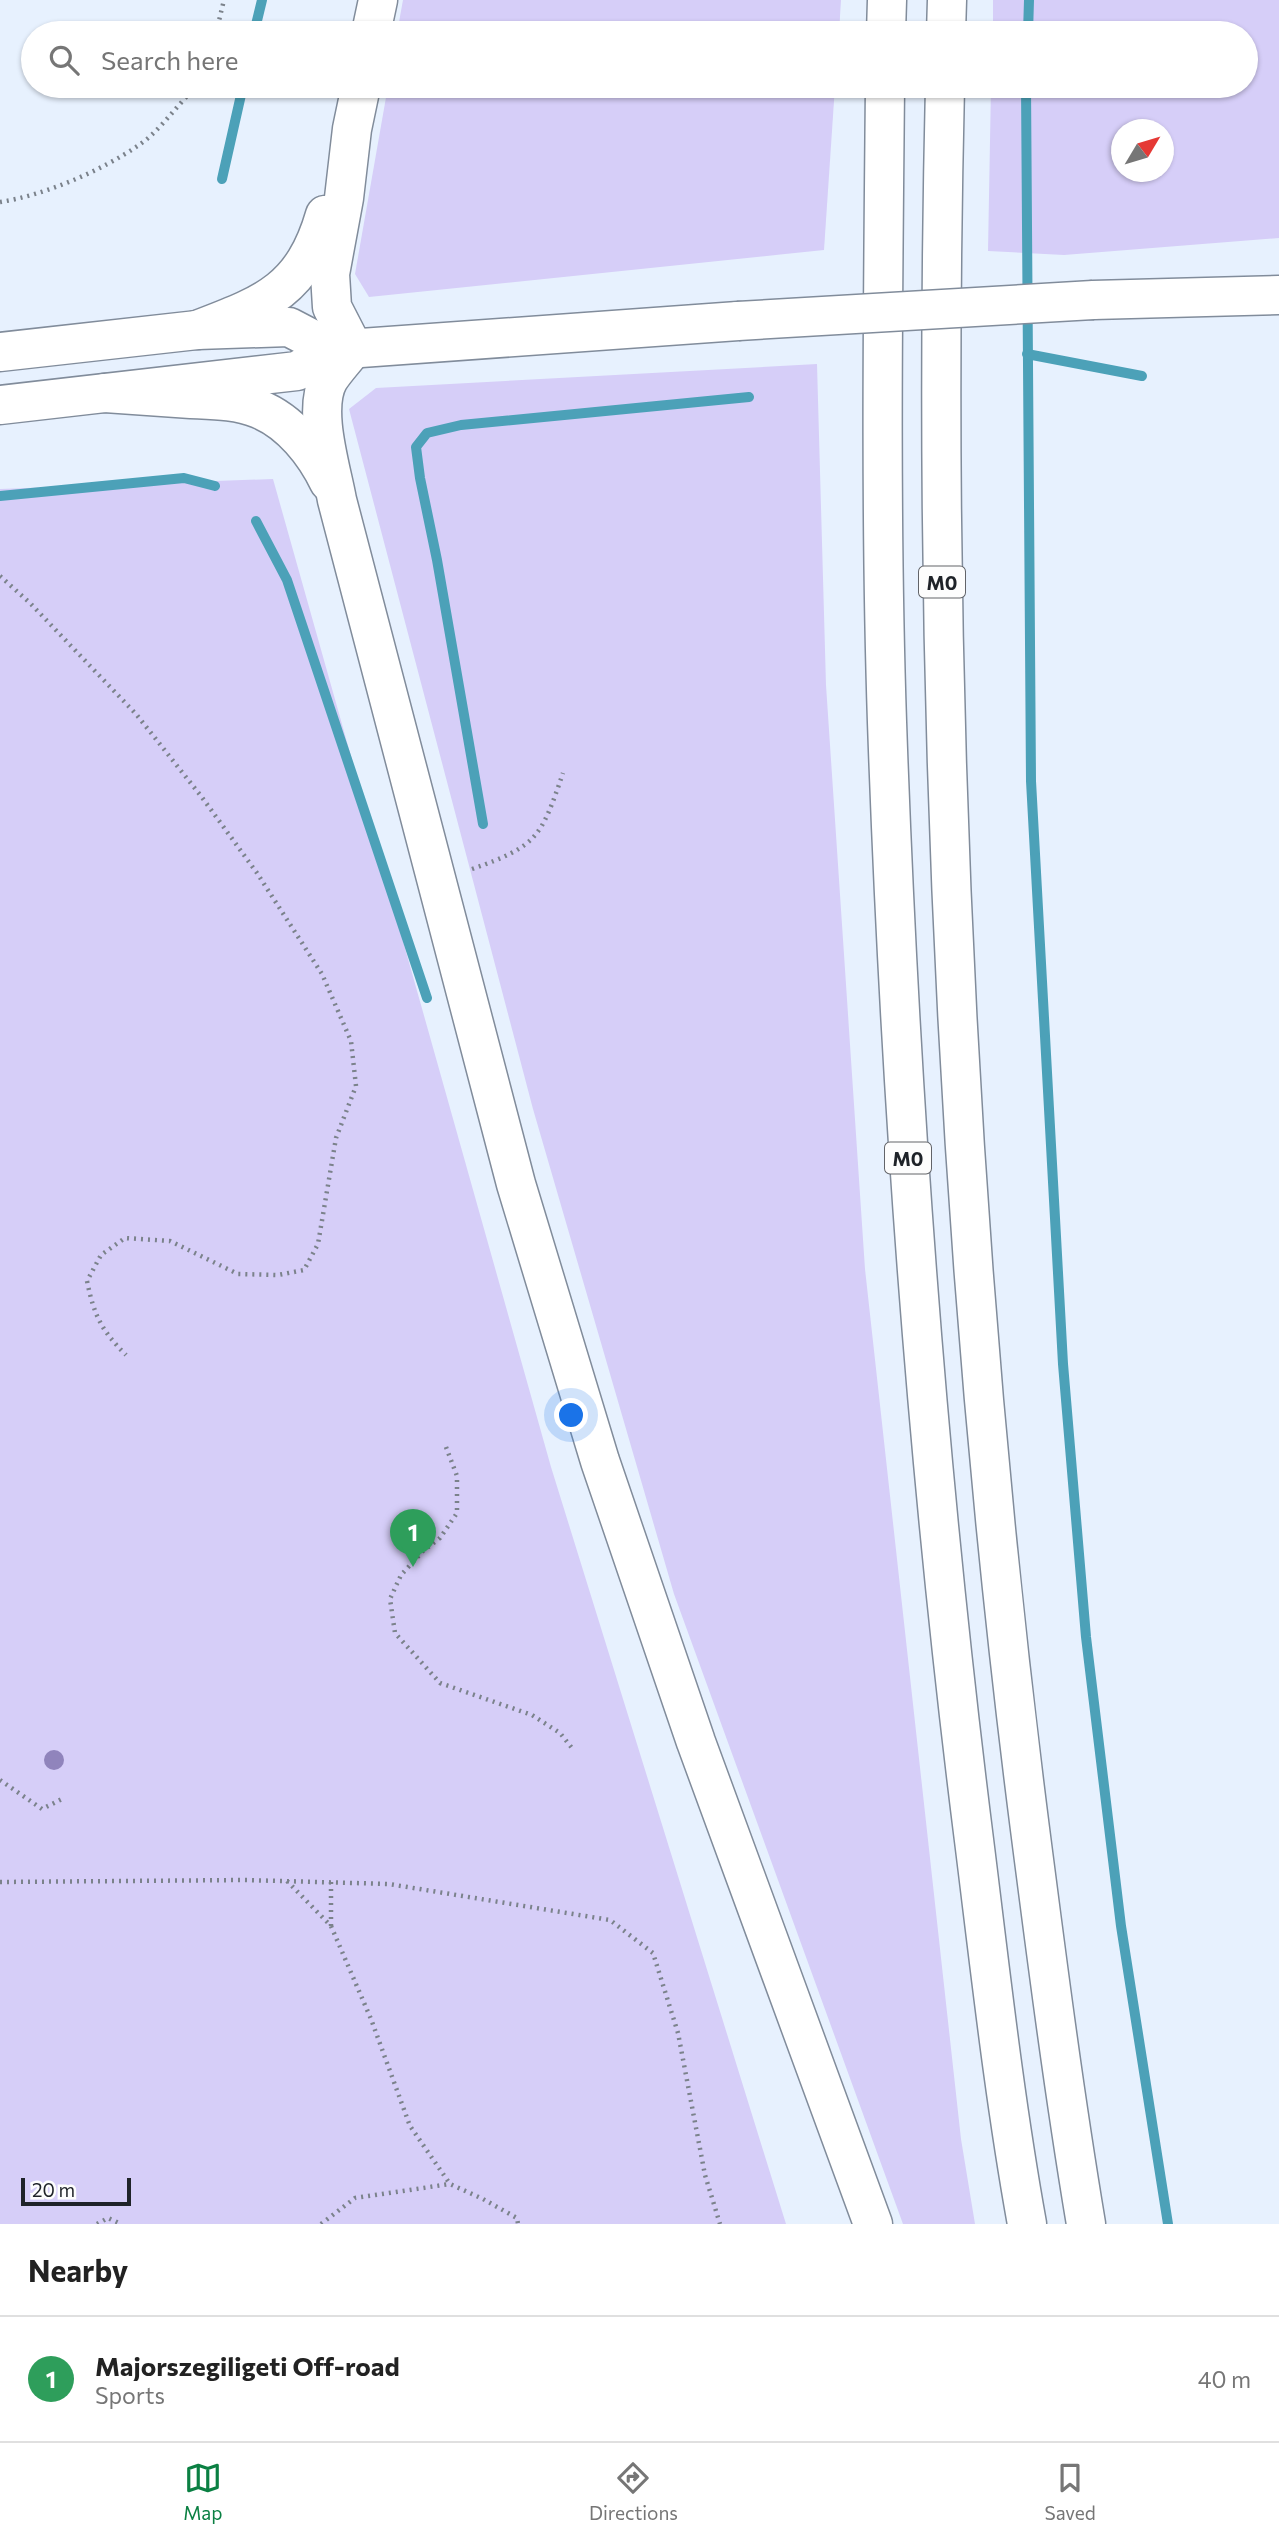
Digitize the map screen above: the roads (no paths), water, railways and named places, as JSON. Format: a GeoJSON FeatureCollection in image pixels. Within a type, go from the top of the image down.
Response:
{"type":"FeatureCollection","features":[{"type":"Feature","properties":{"kind":"main road"},"geometry":{"type":"LineString","coordinates":[[374,21],[378,0]]}},
{"type":"Feature","properties":{"kind":"main road"},"geometry":{"type":"LineString","coordinates":[[886,21],[887,0]]}},
{"type":"Feature","properties":{"kind":"main road"},"geometry":{"type":"LineString","coordinates":[[946,21],[947,0]]}},
{"type":"Feature","properties":{"kind":"main road"},"geometry":{"type":"LineString","coordinates":[[358,98],[330,274],[332,307],[343,349],[323,397],[322,416],[337,500],[516,1184],[600,1461],[696,1742],[873,2224]]}},
{"type":"Feature","properties":{"kind":"main road","name":"M0"},"geometry":{"type":"LineString","coordinates":[[885,98],[883,493],[887,708],[912,1228],[953,1680],[1027,2224]]}},
{"type":"Feature","properties":{"kind":"main road","name":"M0"},"geometry":{"type":"LineString","coordinates":[[945,98],[942,598],[951,911],[971,1240],[989,1468],[1010,1672],[1044,1940],[1086,2224]]}},
{"type":"Feature","properties":{"kind":"main road"},"geometry":{"type":"LineString","coordinates":[[197,330],[248,310],[288,285],[306,262],[352,129]]}},
{"type":"Feature","properties":{"kind":"main road"},"geometry":{"type":"LineString","coordinates":[[0,405],[297,371],[343,349],[738,321],[1093,300],[1279,295]]}},
{"type":"Feature","properties":{"kind":"main road"},"geometry":{"type":"LineString","coordinates":[[0,352],[197,330],[289,327],[343,349]]}},
{"type":"Feature","properties":{"kind":"main road"},"geometry":{"type":"LineString","coordinates":[[104,393],[236,402],[261,410],[305,444],[320,464],[337,500]]}},
{"type":"Feature","properties":{"kind":"waterway"},"geometry":{"type":"LineString","coordinates":[[257,21],[262,0]]}},
{"type":"Feature","properties":{"kind":"waterway"},"geometry":{"type":"LineString","coordinates":[[1028,21],[1029,0]]}},
{"type":"Feature","properties":{"kind":"waterway"},"geometry":{"type":"LineString","coordinates":[[222,179],[240,98]]}},
{"type":"Feature","properties":{"kind":"waterway"},"geometry":{"type":"LineString","coordinates":[[1026,98],[1031,781],[1063,1364],[1086,1637],[1121,1926],[1168,2224]]}},
{"type":"Feature","properties":{"kind":"waterway"},"geometry":{"type":"LineString","coordinates":[[1027,354],[1142,376]]}},
{"type":"Feature","properties":{"kind":"waterway"},"geometry":{"type":"LineString","coordinates":[[483,824],[416,447],[427,433],[461,425],[749,397]]}},
{"type":"Feature","properties":{"kind":"waterway"},"geometry":{"type":"LineString","coordinates":[[0,496],[184,478],[215,486]]}},
{"type":"Feature","properties":{"kind":"waterway"},"geometry":{"type":"LineString","coordinates":[[256,521],[287,580],[427,998]]}},
{"type":"Feature","properties":{"kind":"place","name":"Majorszegiligeti Off-road"},"geometry":{"type":"Point","coordinates":[413,1567]}}]}
